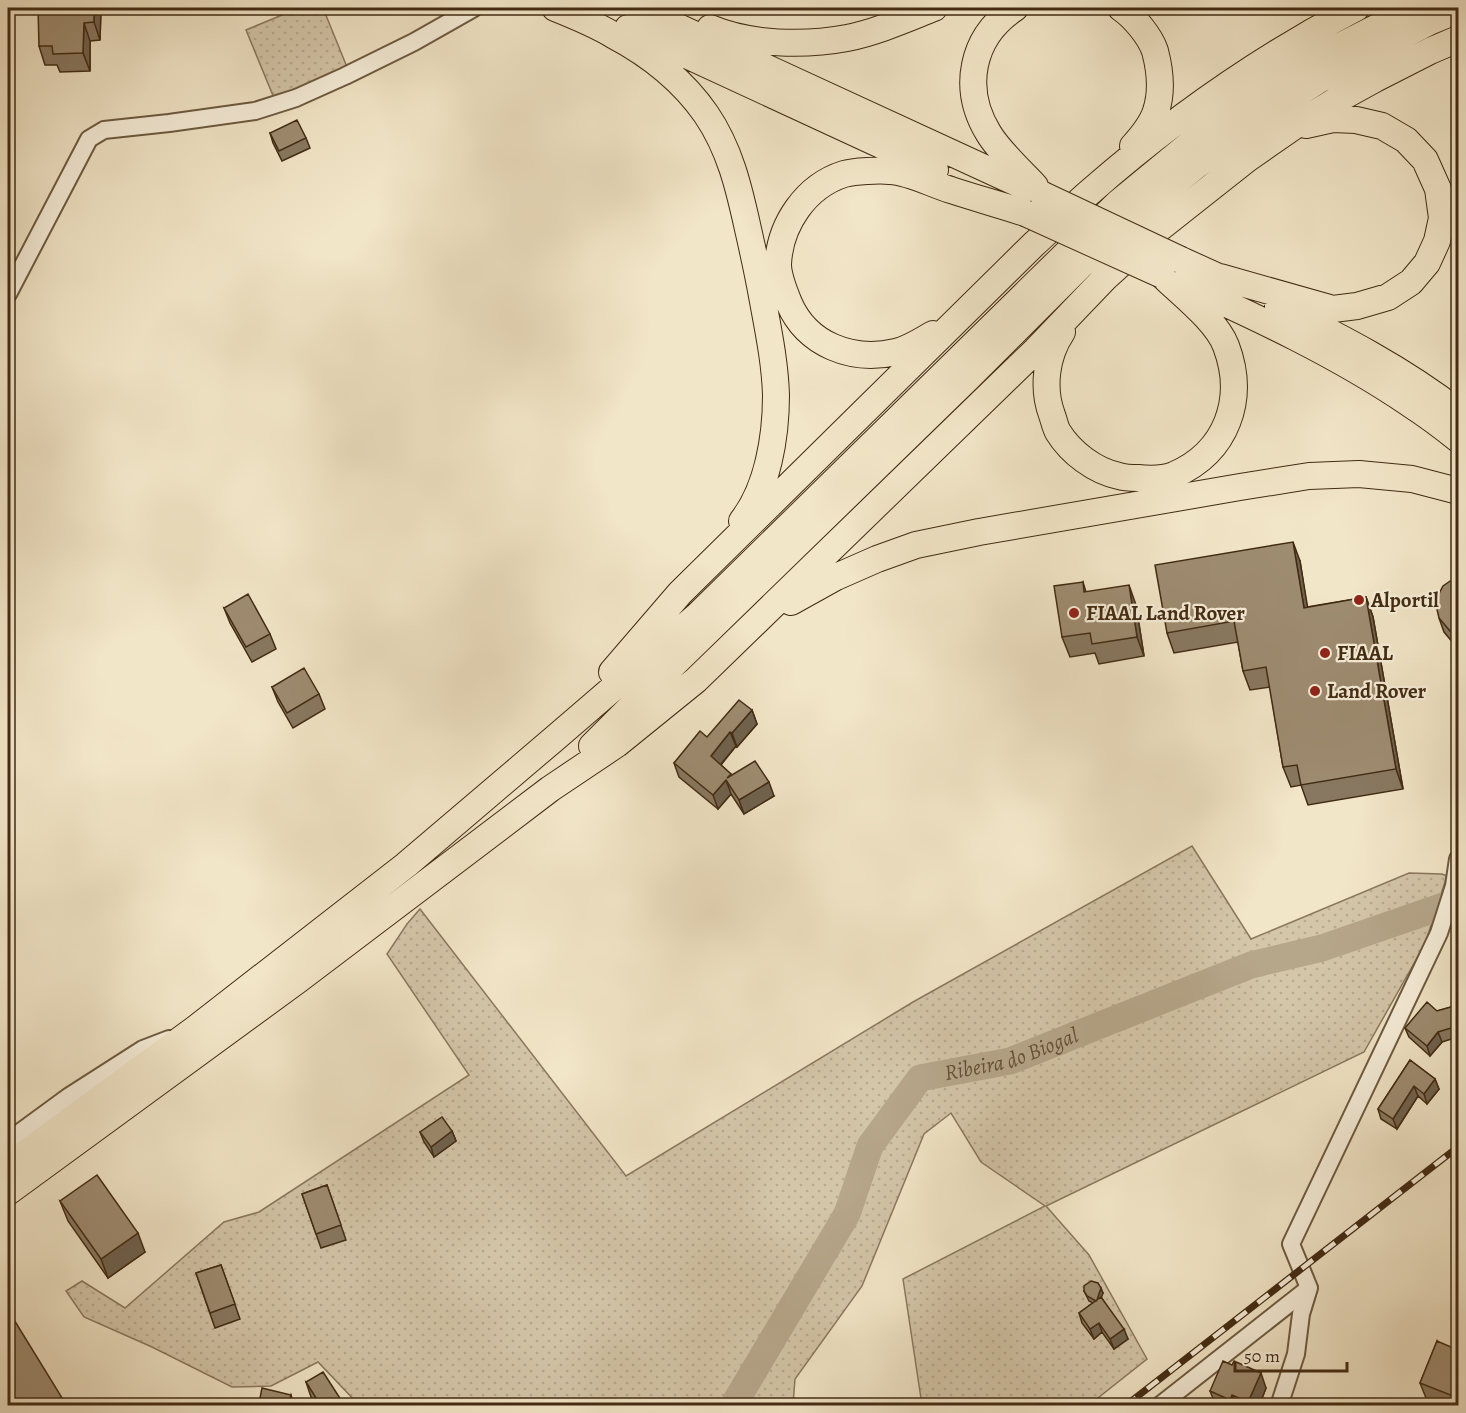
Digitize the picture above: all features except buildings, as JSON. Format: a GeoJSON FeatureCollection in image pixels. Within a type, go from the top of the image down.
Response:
{"type":"FeatureCollection","features":[{"type":"Feature","properties":{"kind":"main road"},"geometry":{"type":"LineString","coordinates":[[554,739],[747,514],[764,480],[773,440],[776,396],[771,347],[758,273],[738,184],[724,147],[706,115],[682,84],[650,58],[614,35],[555,8]]}},
{"type":"Feature","properties":{"kind":"main road"},"geometry":{"type":"LineString","coordinates":[[583,8],[1034,204],[1220,277],[1332,333],[1395,369],[1458,412]]}},
{"type":"Feature","properties":{"kind":"main road"},"geometry":{"type":"LineString","coordinates":[[637,8],[1034,204],[1162,275],[1302,340],[1410,404],[1458,439]]}},
{"type":"Feature","properties":{"kind":"main road"},"geometry":{"type":"LineString","coordinates":[[662,8],[718,31],[759,41],[801,42],[847,38],[888,26],[934,8]]}},
{"type":"Feature","properties":{"kind":"main road"},"geometry":{"type":"LineString","coordinates":[[1015,8],[996,23],[985,36],[974,71],[974,95],[989,134],[1008,158],[1034,204]]}},
{"type":"Feature","properties":{"kind":"main road"},"geometry":{"type":"LineString","coordinates":[[680,593],[1136,144],[1156,113],[1160,95],[1158,73],[1154,50],[1140,26],[1121,8]]}},
{"type":"Feature","properties":{"kind":"main road"},"geometry":{"type":"LineString","coordinates":[[1090,191],[1210,96],[1314,29],[1356,8]]}},
{"type":"Feature","properties":{"kind":"main road"},"geometry":{"type":"LineString","coordinates":[[8,1166],[195,1029],[406,865],[698,615],[1118,203],[1197,138],[1269,87],[1338,47],[1415,8]]}},
{"type":"Feature","properties":{"kind":"main road"},"geometry":{"type":"LineString","coordinates":[[550,789],[676,662],[1079,267],[1138,213],[1197,165],[1262,117],[1317,81],[1429,22],[1458,10]]}},
{"type":"Feature","properties":{"kind":"main road"},"geometry":{"type":"LineString","coordinates":[[8,1192],[298,980],[550,789],[617,744],[662,709],[742,637],[1036,350],[1104,279],[1161,227],[1247,159],[1335,101],[1430,51],[1458,39]]}},
{"type":"Feature","properties":{"kind":"main road"},"geometry":{"type":"LineString","coordinates":[[1220,277],[1333,309],[1357,306],[1388,297],[1411,282],[1427,263],[1437,241],[1442,218],[1438,189],[1425,160],[1406,140],[1382,126],[1356,120],[1333,119],[1308,124],[1272,142]]}},
{"type":"Feature","properties":{"kind":"main road"},"geometry":{"type":"LineString","coordinates":[[971,306],[938,331],[897,352],[875,355],[853,354],[825,344],[806,330],[794,313],[784,291],[778,266],[781,242],[790,218],[806,197],[822,184],[846,173],[891,171],[1034,204]]}},
{"type":"Feature","properties":{"kind":"main road"},"geometry":{"type":"LineString","coordinates":[[1104,279],[1060,333],[1051,354],[1046,381],[1049,408],[1058,432],[1074,452],[1094,467],[1119,476],[1146,479],[1172,476],[1192,465],[1213,448],[1227,426],[1233,403],[1233,374],[1225,345],[1211,322],[1162,275]]}},
{"type":"Feature","properties":{"kind":"main road"},"geometry":{"type":"LineString","coordinates":[[742,637],[773,613],[836,577],[916,545],[969,534],[1309,476],[1359,474],[1412,478],[1458,491]]}},
{"type":"Feature","properties":{"kind":"street"},"geometry":{"type":"LineString","coordinates":[[8,294],[89,139],[104,130],[255,111],[296,98],[414,42],[474,8]]}},
{"type":"Feature","properties":{"kind":"street"},"geometry":{"type":"LineString","coordinates":[[1279,1406],[1296,1354],[1300,1314],[1309,1288],[1291,1244],[1439,933],[1454,886],[1458,860]]}},
{"type":"Feature","properties":{"kind":"street"},"geometry":{"type":"LineString","coordinates":[[8,1141],[68,1097],[143,1049],[195,1029]]}},
{"type":"Feature","properties":{"kind":"street"},"geometry":{"type":"LineString","coordinates":[[1159,1406],[1309,1288]]}},
{"type":"Feature","properties":{"kind":"shaded area"},"geometry":{"type":"Polygon","coordinates":[[[299,8],[323,8],[347,67],[274,98],[246,30],[299,8]]]}},
{"type":"Feature","properties":{"kind":"shaded area"},"geometry":{"type":"Polygon","coordinates":[[[1192,846],[1251,939],[1409,873],[1447,876],[1425,944],[1364,1052],[1046,1206],[1089,1255],[1147,1359],[1089,1405],[922,1405],[903,1279],[1045,1206],[981,1162],[951,1113],[924,1134],[862,1286],[795,1379],[793,1405],[359,1405],[318,1362],[271,1386],[232,1387],[152,1347],[84,1317],[66,1291],[82,1281],[125,1308],[224,1222],[259,1212],[469,1075],[387,954],[420,909],[626,1176],[913,1002],[1192,846]]]}},
{"type":"Feature","properties":{"kind":"waterway","name":"Ribeira do Biogal"},"geometry":{"type":"LineString","coordinates":[[733,1406],[847,1214],[870,1146],[920,1078],[1010,1061],[1251,965],[1322,948],[1458,901]]}},
{"type":"Feature","properties":{"kind":"railway"},"geometry":{"type":"LineString","coordinates":[[1125,1406],[1458,1147]]}},
{"type":"Feature","properties":{"kind":"place","name":"Alportil"},"geometry":{"type":"Point","coordinates":[1359,600]}},
{"type":"Feature","properties":{"kind":"place","name":"FIAAL Land Rover"},"geometry":{"type":"Point","coordinates":[1074,613]}},
{"type":"Feature","properties":{"kind":"place","name":"FIAAL"},"geometry":{"type":"Point","coordinates":[1325,653]}},
{"type":"Feature","properties":{"kind":"place","name":"Land Rover"},"geometry":{"type":"Point","coordinates":[1315,691]}}]}
